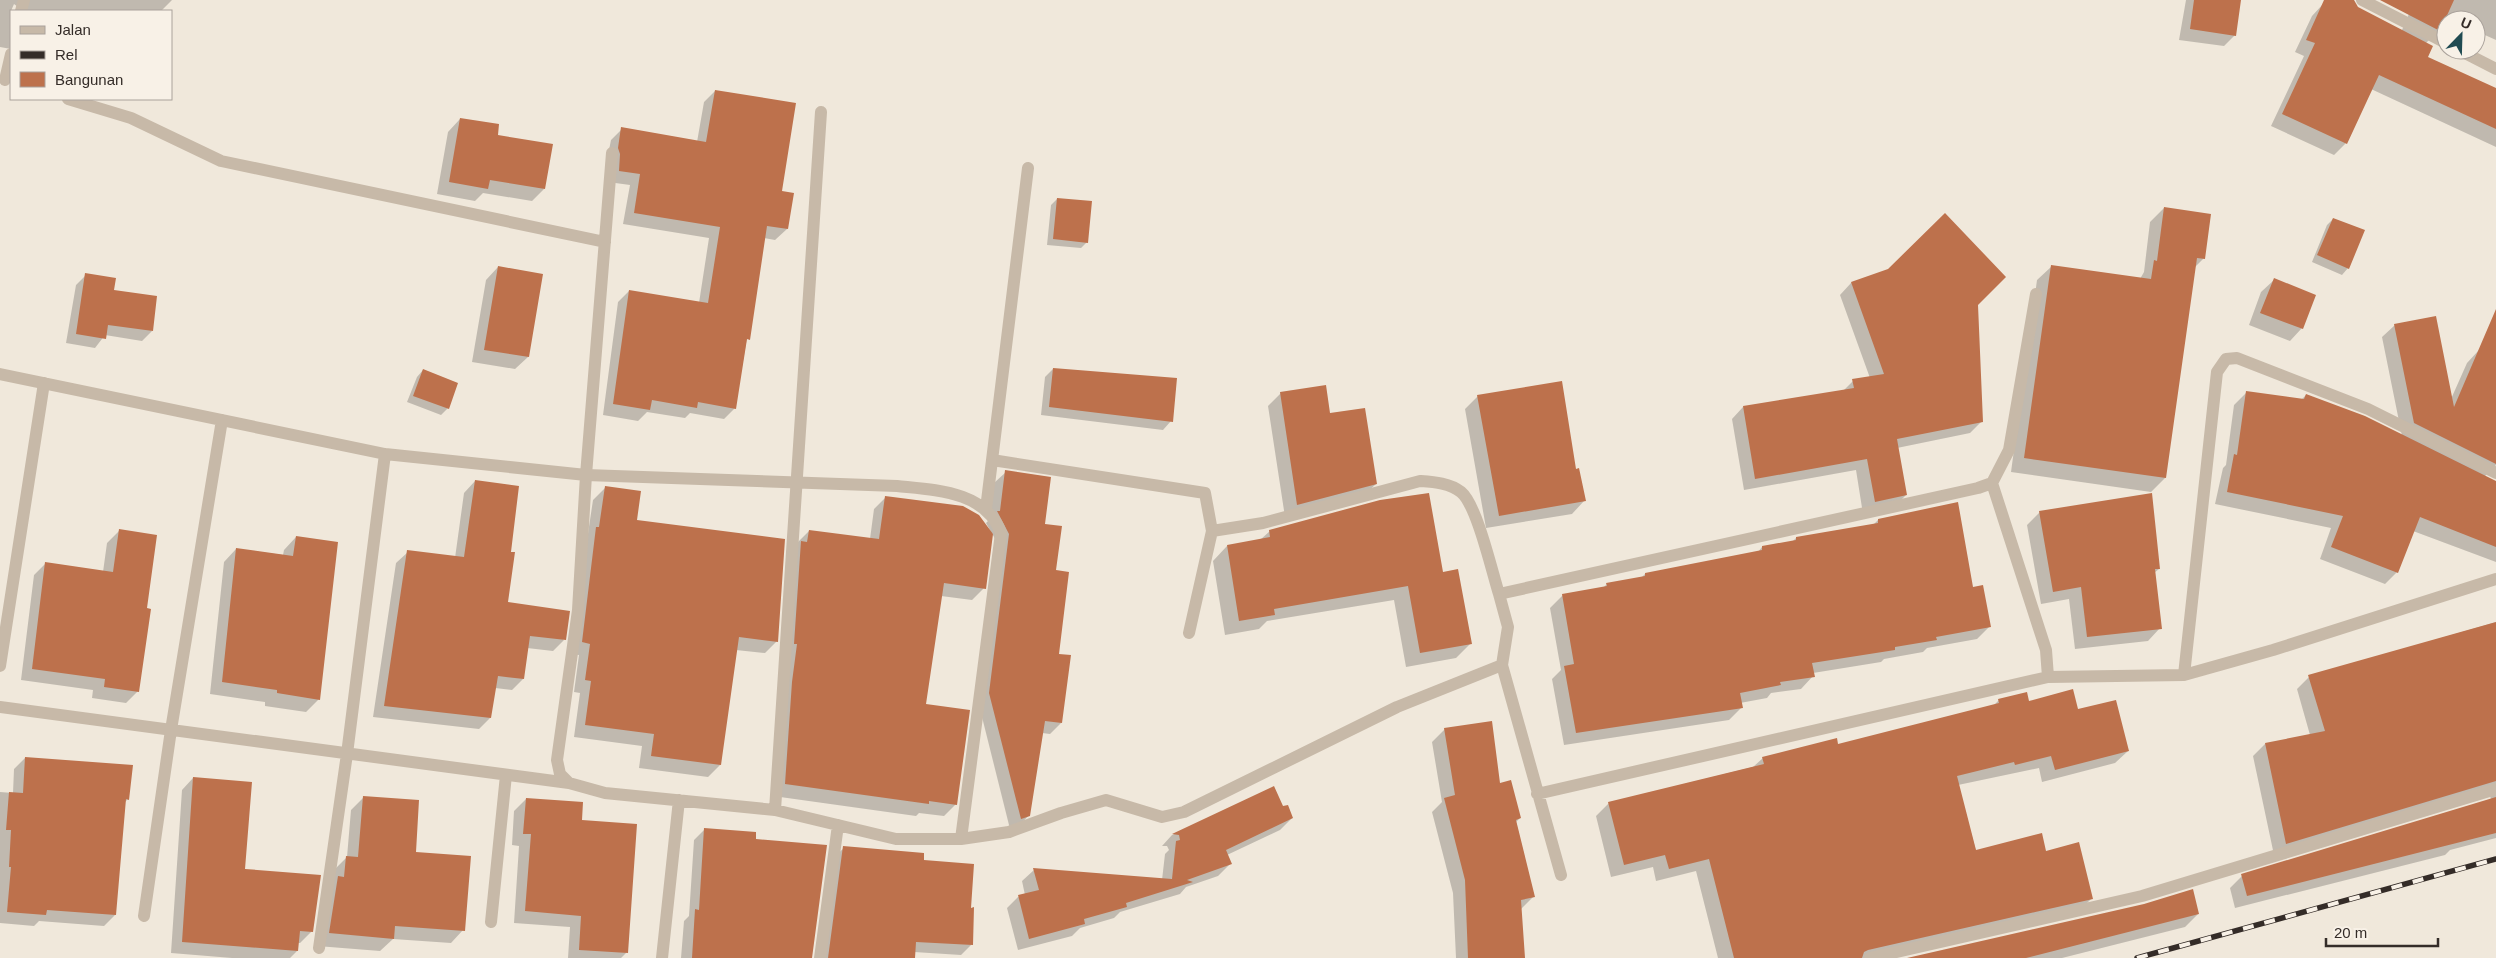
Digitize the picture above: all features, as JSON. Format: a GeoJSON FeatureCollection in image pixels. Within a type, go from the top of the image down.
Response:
{"type":"FeatureCollection","features":[{"type":"Feature","properties":{"kind":"street"},"geometry":{"type":"LineString","coordinates":[[2362,0],[2436,38]]}},
{"type":"Feature","properties":{"kind":"street"},"geometry":{"type":"LineString","coordinates":[[5,80],[10,58]]}},
{"type":"Feature","properties":{"kind":"street"},"geometry":{"type":"LineString","coordinates":[[2478,60],[2496,69]]}},
{"type":"Feature","properties":{"kind":"street"},"geometry":{"type":"LineString","coordinates":[[71,100],[131,118],[221,161],[605,242]]}},
{"type":"Feature","properties":{"kind":"street"},"geometry":{"type":"LineString","coordinates":[[774,810],[820,112]]}},
{"type":"Feature","properties":{"kind":"street"},"geometry":{"type":"LineString","coordinates":[[569,784],[560,774],[557,760],[578,610],[586,475],[612,154]]}},
{"type":"Feature","properties":{"kind":"street"},"geometry":{"type":"LineString","coordinates":[[986,509],[1028,168]]}},
{"type":"Feature","properties":{"kind":"street"},"geometry":{"type":"LineString","coordinates":[[2036,294],[2008,450],[1992,483],[2046,650],[2048,677]]}},
{"type":"Feature","properties":{"kind":"street"},"geometry":{"type":"LineString","coordinates":[[2184,675],[2217,372],[2226,358],[2237,358],[2368,409],[2496,473]]}},
{"type":"Feature","properties":{"kind":"street"},"geometry":{"type":"LineString","coordinates":[[0,374],[385,454],[586,475],[938,490],[962,496],[986,509],[997,521],[1001,533],[1001,548],[960,839]]}},
{"type":"Feature","properties":{"kind":"street"},"geometry":{"type":"LineString","coordinates":[[0,666],[44,383]]}},
{"type":"Feature","properties":{"kind":"street"},"geometry":{"type":"LineString","coordinates":[[144,916],[171,730],[222,420]]}},
{"type":"Feature","properties":{"kind":"street"},"geometry":{"type":"LineString","coordinates":[[319,948],[347,754],[385,454]]}},
{"type":"Feature","properties":{"kind":"street"},"geometry":{"type":"LineString","coordinates":[[992,460],[1205,493],[1212,531],[1189,633]]}},
{"type":"Feature","properties":{"kind":"street"},"geometry":{"type":"LineString","coordinates":[[1212,531],[1263,523],[1420,481],[1443,483],[1462,492],[1474,512],[1508,627],[1502,665],[1537,794],[1562,875]]}},
{"type":"Feature","properties":{"kind":"street"},"geometry":{"type":"LineString","coordinates":[[1499,594],[1978,488],[1992,483]]}},
{"type":"Feature","properties":{"kind":"street"},"geometry":{"type":"LineString","coordinates":[[1537,794],[2048,677],[2184,675],[2282,647],[2496,580]]}},
{"type":"Feature","properties":{"kind":"street"},"geometry":{"type":"LineString","coordinates":[[0,707],[506,775],[569,784],[605,793],[774,810],[896,839],[960,839],[1009,832],[1106,800],[1162,817],[1184,812],[1396,707],[1502,665]]}},
{"type":"Feature","properties":{"kind":"street"},"geometry":{"type":"LineString","coordinates":[[491,922],[506,775]]}},
{"type":"Feature","properties":{"kind":"street"},"geometry":{"type":"LineString","coordinates":[[1870,958],[2142,896],[2496,789]]}},
{"type":"Feature","properties":{"kind":"street"},"geometry":{"type":"LineString","coordinates":[[662,958],[679,800]]}},
{"type":"Feature","properties":{"kind":"street"},"geometry":{"type":"LineString","coordinates":[[820,958],[838,825]]}},
{"type":"Feature","properties":{"kind":"building"},"geometry":{"type":"Polygon","coordinates":[[[2194,0],[2241,0],[2236,36],[2190,29],[2194,0]]]}},
{"type":"Feature","properties":{"kind":"building"},"geometry":{"type":"Polygon","coordinates":[[[2324,0],[2354,0],[2358,7],[2433,46],[2428,57],[2496,88],[2496,129],[2379,75],[2347,144],[2282,114],[2315,43],[2306,40],[2324,0]]]}},
{"type":"Feature","properties":{"kind":"building"},"geometry":{"type":"Polygon","coordinates":[[[2380,0],[2454,0],[2449,10],[2436,10],[2436,29],[2380,0]]]}},
{"type":"Feature","properties":{"kind":"building"},"geometry":{"type":"Polygon","coordinates":[[[715,90],[796,103],[782,191],[794,193],[788,229],[767,226],[750,340],[747,339],[736,409],[698,402],[697,408],[652,400],[650,410],[613,404],[629,290],[708,303],[720,227],[634,213],[640,174],[619,171],[620,154],[618,148],[621,127],[706,142],[715,90]]]}},
{"type":"Feature","properties":{"kind":"building"},"geometry":{"type":"Polygon","coordinates":[[[460,118],[499,124],[498,135],[553,144],[545,189],[490,180],[488,189],[449,182],[460,118]]]}},
{"type":"Feature","properties":{"kind":"building"},"geometry":{"type":"Polygon","coordinates":[[[1057,198],[1092,201],[1088,243],[1053,239],[1057,198]]]}},
{"type":"Feature","properties":{"kind":"building"},"geometry":{"type":"Polygon","coordinates":[[[2164,207],[2211,214],[2205,259],[2197,258],[2166,478],[2024,458],[2051,265],[2151,279],[2154,260],[2157,261],[2164,207]]]}},
{"type":"Feature","properties":{"kind":"building"},"geometry":{"type":"Polygon","coordinates":[[[1945,213],[2006,277],[1978,305],[1983,422],[1897,439],[1907,495],[1875,502],[1867,459],[1755,479],[1743,406],[1854,388],[1852,379],[1884,374],[1851,282],[1888,269],[1945,213]]]}},
{"type":"Feature","properties":{"kind":"building"},"geometry":{"type":"Polygon","coordinates":[[[2333,218],[2365,230],[2349,269],[2317,255],[2333,218]]]}},
{"type":"Feature","properties":{"kind":"building"},"geometry":{"type":"Polygon","coordinates":[[[498,266],[543,274],[529,357],[484,350],[498,266]]]}},
{"type":"Feature","properties":{"kind":"building"},"geometry":{"type":"Polygon","coordinates":[[[85,273],[116,278],[114,290],[157,296],[153,331],[108,325],[106,339],[76,334],[85,273]]]}},
{"type":"Feature","properties":{"kind":"building"},"geometry":{"type":"Polygon","coordinates":[[[2274,278],[2316,295],[2303,329],[2260,313],[2274,278]]]}},
{"type":"Feature","properties":{"kind":"building"},"geometry":{"type":"Polygon","coordinates":[[[2496,309],[2496,464],[2414,423],[2394,324],[2436,316],[2454,407],[2496,309]]]}},
{"type":"Feature","properties":{"kind":"building"},"geometry":{"type":"Polygon","coordinates":[[[1053,368],[1177,378],[1173,422],[1049,407],[1053,368]]]}},
{"type":"Feature","properties":{"kind":"building"},"geometry":{"type":"Polygon","coordinates":[[[423,369],[458,383],[449,409],[413,396],[423,369]]]}},
{"type":"Feature","properties":{"kind":"building"},"geometry":{"type":"Polygon","coordinates":[[[1562,381],[1576,469],[1579,468],[1586,501],[1499,516],[1477,395],[1562,381]]]}},
{"type":"Feature","properties":{"kind":"building"},"geometry":{"type":"Polygon","coordinates":[[[1326,385],[1330,413],[1365,408],[1377,484],[1297,505],[1280,392],[1326,385]]]}},
{"type":"Feature","properties":{"kind":"building"},"geometry":{"type":"Polygon","coordinates":[[[2246,391],[2304,399],[2306,394],[2365,416],[2496,481],[2496,547],[2420,517],[2398,573],[2331,547],[2343,516],[2227,492],[2234,454],[2237,455],[2246,391]]]}},
{"type":"Feature","properties":{"kind":"building"},"geometry":{"type":"Polygon","coordinates":[[[1005,470],[1051,477],[1045,524],[1062,526],[1056,570],[1069,572],[1059,654],[1071,655],[1062,723],[1045,721],[1030,816],[1021,819],[989,693],[1009,534],[997,511],[1000,511],[1005,470]]]}},
{"type":"Feature","properties":{"kind":"building"},"geometry":{"type":"Polygon","coordinates":[[[475,480],[519,486],[511,552],[515,552],[508,602],[570,611],[566,640],[530,636],[524,679],[498,676],[491,718],[384,706],[407,550],[464,557],[475,480]]]}},
{"type":"Feature","properties":{"kind":"building"},"geometry":{"type":"Polygon","coordinates":[[[605,486],[641,491],[637,520],[785,539],[778,642],[739,637],[721,765],[651,756],[654,734],[585,725],[591,681],[585,680],[590,644],[582,642],[596,527],[599,527],[605,486]]]}},
{"type":"Feature","properties":{"kind":"building"},"geometry":{"type":"Polygon","coordinates":[[[1429,493],[1443,572],[1458,569],[1472,644],[1420,653],[1408,586],[1274,609],[1275,615],[1239,621],[1227,545],[1270,537],[1269,530],[1380,500],[1429,493]]]}},
{"type":"Feature","properties":{"kind":"building"},"geometry":{"type":"Polygon","coordinates":[[[2152,493],[2160,569],[2155,569],[2162,629],[2087,637],[2081,587],[2053,592],[2039,511],[2152,493]]]}},
{"type":"Feature","properties":{"kind":"building"},"geometry":{"type":"Polygon","coordinates":[[[885,496],[963,506],[979,515],[993,534],[986,589],[944,583],[926,704],[970,710],[957,805],[929,801],[929,804],[785,784],[792,682],[797,644],[794,644],[801,541],[807,542],[809,530],[879,539],[885,496]]]}},
{"type":"Feature","properties":{"kind":"building"},"geometry":{"type":"Polygon","coordinates":[[[1958,502],[1973,587],[1983,585],[1991,627],[1936,637],[1937,640],[1895,647],[1895,650],[1812,663],[1815,677],[1780,682],[1781,685],[1740,693],[1743,708],[1576,733],[1564,666],[1574,664],[1562,594],[1607,586],[1606,583],[1645,576],[1645,573],[1762,550],[1762,546],[1796,540],[1796,537],[1878,523],[1878,519],[1958,502]]]}},
{"type":"Feature","properties":{"kind":"building"},"geometry":{"type":"Polygon","coordinates":[[[119,529],[157,535],[147,608],[151,609],[139,692],[104,687],[105,679],[32,669],[45,562],[113,572],[119,529]]]}},
{"type":"Feature","properties":{"kind":"building"},"geometry":{"type":"Polygon","coordinates":[[[296,536],[338,542],[320,700],[277,693],[277,690],[222,682],[236,548],[293,556],[296,536]]]}},
{"type":"Feature","properties":{"kind":"building"},"geometry":{"type":"Polygon","coordinates":[[[2496,622],[2496,781],[2286,844],[2265,743],[2325,731],[2308,675],[2496,622]]]}},
{"type":"Feature","properties":{"kind":"building"},"geometry":{"type":"Polygon","coordinates":[[[2073,689],[2078,709],[2116,700],[2129,751],[2055,770],[2051,756],[2015,765],[2014,762],[1957,776],[1976,850],[2042,833],[2046,851],[2079,842],[2093,899],[1868,950],[1864,952],[1862,958],[1734,958],[1709,859],[1669,869],[1665,855],[1624,865],[1608,802],[1764,764],[1762,757],[1837,738],[1838,744],[1999,703],[1998,699],[2027,692],[2029,701],[2073,689]]]}},
{"type":"Feature","properties":{"kind":"building"},"geometry":{"type":"Polygon","coordinates":[[[1492,721],[1500,783],[1511,780],[1521,818],[1516,820],[1535,897],[1521,900],[1525,958],[1468,958],[1465,880],[1444,798],[1455,795],[1444,728],[1492,721]]]}},
{"type":"Feature","properties":{"kind":"building"},"geometry":{"type":"Polygon","coordinates":[[[25,757],[133,765],[129,800],[126,799],[116,915],[47,910],[46,915],[7,912],[11,867],[9,867],[11,830],[6,830],[9,792],[23,793],[25,757]]]}},
{"type":"Feature","properties":{"kind":"building"},"geometry":{"type":"Polygon","coordinates":[[[193,777],[252,782],[245,869],[321,875],[313,932],[300,931],[298,951],[182,942],[193,777]]]}},
{"type":"Feature","properties":{"kind":"building"},"geometry":{"type":"Polygon","coordinates":[[[1274,786],[1283,806],[1288,805],[1293,818],[1226,850],[1232,864],[1187,880],[1193,882],[1126,903],[1127,907],[1084,919],[1085,924],[1029,939],[1018,895],[1039,890],[1033,868],[1172,879],[1176,841],[1180,840],[1179,835],[1172,834],[1274,786]]]}},
{"type":"Feature","properties":{"kind":"building"},"geometry":{"type":"Polygon","coordinates":[[[363,796],[419,800],[416,852],[471,856],[465,931],[395,926],[394,939],[329,933],[338,876],[344,877],[346,856],[358,857],[363,796]]]}},
{"type":"Feature","properties":{"kind":"building"},"geometry":{"type":"Polygon","coordinates":[[[2496,797],[2496,833],[2247,896],[2241,874],[2496,797]]]}},
{"type":"Feature","properties":{"kind":"building"},"geometry":{"type":"Polygon","coordinates":[[[526,798],[583,802],[582,820],[637,824],[628,953],[579,950],[581,916],[525,911],[531,834],[523,834],[526,798]]]}},
{"type":"Feature","properties":{"kind":"building"},"geometry":{"type":"Polygon","coordinates":[[[704,828],[756,832],[756,839],[827,845],[812,958],[692,958],[695,909],[699,910],[704,828]]]}},
{"type":"Feature","properties":{"kind":"building"},"geometry":{"type":"Polygon","coordinates":[[[843,846],[924,853],[924,860],[974,864],[971,908],[974,907],[973,945],[916,942],[915,958],[828,958],[843,846]]]}},
{"type":"Feature","properties":{"kind":"building"},"geometry":{"type":"Polygon","coordinates":[[[2193,889],[2199,914],[2026,958],[1907,958],[2144,904],[2193,889]]]}},
{"type":"Feature","properties":{"kind":"railway"},"geometry":{"type":"LineString","coordinates":[[2137,958],[2496,859]]}}]}
